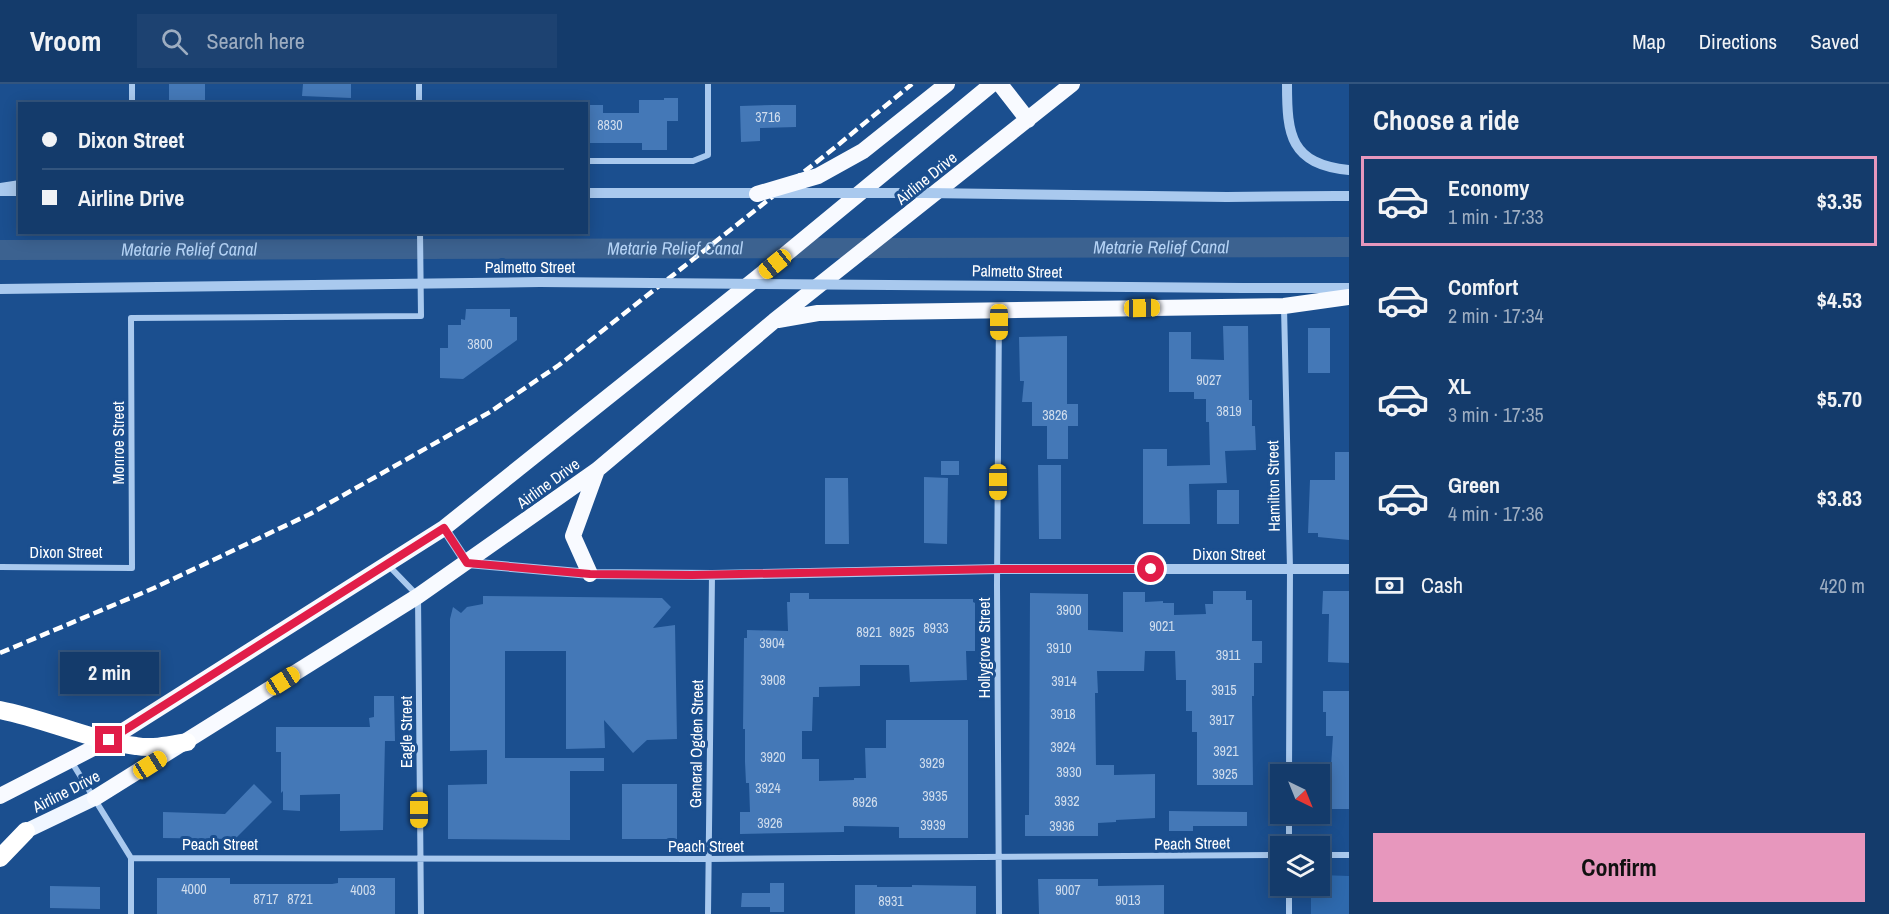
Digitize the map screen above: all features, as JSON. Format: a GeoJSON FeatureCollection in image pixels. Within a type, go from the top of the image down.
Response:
{"type":"FeatureCollection","features":[{"type":"Feature","properties":{"kind":"highway"},"geometry":{"type":"LineString","coordinates":[[758,194],[818,176],[863,151],[947,84]]}},
{"type":"Feature","properties":{"kind":"highway","name":"Airline Drive"},"geometry":{"type":"LineString","coordinates":[[0,796],[109,740],[444,528],[758,278],[992,84]]}},
{"type":"Feature","properties":{"kind":"highway"},"geometry":{"type":"LineString","coordinates":[[1000,84],[1028,120]]}},
{"type":"Feature","properties":{"kind":"highway","name":"Airline Drive"},"geometry":{"type":"LineString","coordinates":[[95,798],[418,596],[597,470],[774,321],[1072,84]]}},
{"type":"Feature","properties":{"kind":"highway"},"geometry":{"type":"LineString","coordinates":[[774,321],[818,313],[1284,306],[1349,297]]}},
{"type":"Feature","properties":{"kind":"highway"},"geometry":{"type":"LineString","coordinates":[[590,574],[573,536],[597,470]]}},
{"type":"Feature","properties":{"kind":"highway"},"geometry":{"type":"LineString","coordinates":[[0,710],[23,714],[137,747],[158,747],[187,742]]}},
{"type":"Feature","properties":{"kind":"highway"},"geometry":{"type":"LineString","coordinates":[[0,858],[26,831]]}},
{"type":"Feature","properties":{"kind":"highway","name":"Airline Drive"},"geometry":{"type":"LineString","coordinates":[[0,845],[26,831]]}},
{"type":"Feature","properties":{"kind":"main road","name":"Airline Drive"},"geometry":{"type":"LineString","coordinates":[[26,831],[95,798]]}},
{"type":"Feature","properties":{"kind":"street"},"geometry":{"type":"LineString","coordinates":[[132,84],[132,102]]}},
{"type":"Feature","properties":{"kind":"street"},"geometry":{"type":"LineString","coordinates":[[419,84],[419,102]]}},
{"type":"Feature","properties":{"kind":"street"},"geometry":{"type":"LineString","coordinates":[[588,161],[693,161],[708,155],[708,84]]}},
{"type":"Feature","properties":{"kind":"street"},"geometry":{"type":"LineString","coordinates":[[1287,84],[1287,120],[1291,134],[1306,155],[1316,163],[1330,168],[1349,170]]}},
{"type":"Feature","properties":{"kind":"street"},"geometry":{"type":"LineString","coordinates":[[0,186],[18,183]]}},
{"type":"Feature","properties":{"kind":"street"},"geometry":{"type":"LineString","coordinates":[[0,191],[18,191]]}},
{"type":"Feature","properties":{"kind":"street"},"geometry":{"type":"LineString","coordinates":[[588,193],[1349,196]]}},
{"type":"Feature","properties":{"kind":"street","name":"Monroe Street"},"geometry":{"type":"LineString","coordinates":[[132,568],[131,318],[421,316],[420,234]]}},
{"type":"Feature","properties":{"kind":"street","name":"Palmetto Street"},"geometry":{"type":"LineString","coordinates":[[0,289],[540,282],[1349,288]]}},
{"type":"Feature","properties":{"kind":"street","name":"Hamilton Street"},"geometry":{"type":"LineString","coordinates":[[1284,306],[1290,568],[1289,764]]}},
{"type":"Feature","properties":{"kind":"street","name":"Hollygrove Street"},"geometry":{"type":"LineString","coordinates":[[999,310],[999,914]]}},
{"type":"Feature","properties":{"kind":"street"},"geometry":{"type":"LineString","coordinates":[[444,528],[467,563]]}},
{"type":"Feature","properties":{"kind":"street"},"geometry":{"type":"LineString","coordinates":[[386,563],[418,596]]}},
{"type":"Feature","properties":{"kind":"street","name":"Dixon Street"},"geometry":{"type":"LineString","coordinates":[[467,563],[590,574],[712,575],[998,569],[1349,569]]}},
{"type":"Feature","properties":{"kind":"street","name":"Dixon Street"},"geometry":{"type":"LineString","coordinates":[[0,567],[132,568]]}},
{"type":"Feature","properties":{"kind":"street","name":"General Ogden Street"},"geometry":{"type":"LineString","coordinates":[[708,914],[712,575]]}},
{"type":"Feature","properties":{"kind":"street","name":"Eagle Street"},"geometry":{"type":"LineString","coordinates":[[418,596],[421,914]]}},
{"type":"Feature","properties":{"kind":"street"},"geometry":{"type":"LineString","coordinates":[[71,760],[130,858],[131,914]]}},
{"type":"Feature","properties":{"kind":"street","name":"Peach Street"},"geometry":{"type":"LineString","coordinates":[[130,858],[707,859],[1270,855]]}},
{"type":"Feature","properties":{"kind":"street"},"geometry":{"type":"LineString","coordinates":[[1330,855],[1349,855]]}},
{"type":"Feature","properties":{"kind":"street"},"geometry":{"type":"LineString","coordinates":[[1289,896],[1289,914]]}},
{"type":"Feature","properties":{"kind":"shaded area"},"geometry":{"type":"Polygon","coordinates":[[[1330,875],[1349,876],[1349,914],[1311,914],[1311,896],[1330,896],[1330,875]]]}},
{"type":"Feature","properties":{"kind":"building"},"geometry":{"type":"Polygon","coordinates":[[[169,84],[205,84],[205,102],[169,102],[169,84]]]}},
{"type":"Feature","properties":{"kind":"building"},"geometry":{"type":"Polygon","coordinates":[[[303,84],[351,84],[351,98],[302,96],[303,84]]]}},
{"type":"Feature","properties":{"kind":"building"},"geometry":{"type":"Polygon","coordinates":[[[664,98],[678,98],[678,121],[667,121],[667,150],[642,150],[642,143],[588,143],[588,105],[603,105],[603,113],[639,113],[639,100],[664,100],[664,98]]]}},
{"type":"Feature","properties":{"kind":"building"},"geometry":{"type":"Polygon","coordinates":[[[796,105],[796,127],[760,128],[760,141],[741,142],[740,106],[796,105]]]}},
{"type":"Feature","properties":{"kind":"building"},"geometry":{"type":"Polygon","coordinates":[[[466,309],[510,309],[510,317],[517,317],[517,340],[463,379],[440,378],[440,348],[448,348],[448,325],[461,325],[461,319],[465,320],[466,309]]]}},
{"type":"Feature","properties":{"kind":"building"},"geometry":{"type":"Polygon","coordinates":[[[1223,326],[1248,326],[1249,400],[1252,400],[1252,426],[1255,426],[1256,450],[1225,451],[1227,483],[1189,484],[1190,524],[1143,524],[1143,449],[1167,449],[1167,466],[1210,465],[1206,399],[1194,399],[1194,392],[1169,392],[1169,332],[1191,332],[1191,359],[1224,360],[1223,326]]]}},
{"type":"Feature","properties":{"kind":"building"},"geometry":{"type":"Polygon","coordinates":[[[1308,328],[1330,328],[1330,373],[1308,373],[1308,328]]]}},
{"type":"Feature","properties":{"kind":"building"},"geometry":{"type":"Polygon","coordinates":[[[1067,336],[1067,404],[1078,404],[1078,426],[1068,426],[1068,459],[1047,459],[1047,426],[1032,426],[1032,402],[1022,402],[1024,381],[1020,381],[1019,337],[1067,336]]]}},
{"type":"Feature","properties":{"kind":"building"},"geometry":{"type":"Polygon","coordinates":[[[1335,452],[1349,452],[1349,540],[1318,537],[1318,533],[1308,533],[1310,480],[1335,480],[1335,452]]]}},
{"type":"Feature","properties":{"kind":"building"},"geometry":{"type":"Polygon","coordinates":[[[941,461],[959,461],[959,475],[941,475],[941,461]]]}},
{"type":"Feature","properties":{"kind":"building"},"geometry":{"type":"Polygon","coordinates":[[[1038,465],[1061,465],[1061,539],[1039,539],[1038,465]]]}},
{"type":"Feature","properties":{"kind":"building"},"geometry":{"type":"Polygon","coordinates":[[[924,477],[948,478],[947,544],[924,543],[924,477]]]}},
{"type":"Feature","properties":{"kind":"building"},"geometry":{"type":"Polygon","coordinates":[[[825,478],[848,478],[849,544],[825,544],[825,478]]]}},
{"type":"Feature","properties":{"kind":"building"},"geometry":{"type":"Polygon","coordinates":[[[1217,490],[1239,490],[1239,524],[1217,524],[1217,490]]]}},
{"type":"Feature","properties":{"kind":"building"},"geometry":{"type":"Polygon","coordinates":[[[1213,591],[1246,591],[1246,600],[1252,600],[1252,641],[1262,641],[1262,663],[1254,663],[1253,785],[1197,785],[1197,732],[1192,732],[1192,711],[1186,711],[1186,680],[1176,680],[1175,651],[1145,651],[1144,671],[1097,671],[1096,765],[1114,765],[1114,775],[1155,774],[1155,818],[1098,823],[1098,836],[1025,836],[1025,815],[1029,815],[1030,593],[1088,594],[1088,630],[1123,632],[1123,592],[1145,592],[1145,602],[1174,603],[1174,615],[1206,614],[1205,604],[1213,604],[1213,591]]]}},
{"type":"Feature","properties":{"kind":"building"},"geometry":{"type":"Polygon","coordinates":[[[1323,591],[1349,591],[1349,663],[1328,662],[1329,614],[1322,614],[1323,591]]]}},
{"type":"Feature","properties":{"kind":"building"},"geometry":{"type":"Polygon","coordinates":[[[790,593],[809,593],[809,599],[973,599],[975,603],[975,651],[966,651],[967,680],[910,682],[909,665],[860,665],[860,686],[819,687],[819,697],[813,697],[812,731],[802,731],[802,759],[819,759],[819,781],[854,780],[854,778],[866,778],[865,748],[886,748],[886,720],[968,720],[968,838],[899,838],[899,827],[844,826],[844,832],[740,834],[740,812],[750,812],[749,783],[746,783],[745,729],[743,729],[744,638],[747,638],[747,630],[788,631],[787,602],[790,602],[790,593]]]}},
{"type":"Feature","properties":{"kind":"building"},"geometry":{"type":"Polygon","coordinates":[[[483,596],[662,598],[671,607],[653,628],[675,625],[677,739],[647,740],[633,753],[604,720],[605,748],[566,749],[566,651],[505,651],[505,758],[604,758],[604,771],[570,771],[570,840],[448,839],[448,785],[487,784],[487,750],[450,751],[450,619],[453,607],[461,613],[467,607],[483,604],[483,596]]]}},
{"type":"Feature","properties":{"kind":"building"},"geometry":{"type":"Polygon","coordinates":[[[1323,691],[1349,691],[1349,809],[1330,809],[1333,736],[1326,736],[1326,712],[1323,712],[1323,691]]]}},
{"type":"Feature","properties":{"kind":"building"},"geometry":{"type":"Polygon","coordinates":[[[374,696],[394,696],[395,741],[385,741],[383,830],[340,831],[340,794],[300,795],[300,811],[283,810],[281,752],[276,752],[276,727],[370,727],[369,718],[374,717],[374,696]]]}},
{"type":"Feature","properties":{"kind":"building"},"geometry":{"type":"Polygon","coordinates":[[[254,784],[272,802],[235,839],[163,838],[163,812],[225,814],[254,784]]]}},
{"type":"Feature","properties":{"kind":"building"},"geometry":{"type":"Polygon","coordinates":[[[622,784],[677,784],[677,839],[622,839],[622,784]]]}},
{"type":"Feature","properties":{"kind":"building"},"geometry":{"type":"Polygon","coordinates":[[[1169,811],[1247,812],[1247,826],[1193,826],[1193,831],[1169,831],[1169,811]]]}},
{"type":"Feature","properties":{"kind":"building"},"geometry":{"type":"Polygon","coordinates":[[[157,878],[230,878],[230,884],[332,884],[338,883],[338,878],[395,878],[395,914],[157,914],[157,878]]]}},
{"type":"Feature","properties":{"kind":"building"},"geometry":{"type":"Polygon","coordinates":[[[1038,879],[1098,879],[1098,886],[1164,885],[1164,914],[1039,914],[1038,879]]]}},
{"type":"Feature","properties":{"kind":"building"},"geometry":{"type":"Polygon","coordinates":[[[770,883],[784,883],[784,912],[770,912],[770,907],[741,907],[742,893],[770,893],[770,883]]]}},
{"type":"Feature","properties":{"kind":"building"},"geometry":{"type":"Polygon","coordinates":[[[855,885],[877,885],[877,887],[976,886],[976,914],[855,914],[855,885]]]}},
{"type":"Feature","properties":{"kind":"building"},"geometry":{"type":"Polygon","coordinates":[[[50,886],[100,887],[100,909],[50,908],[50,886]]]}},
{"type":"Feature","properties":{"kind":"waterway","name":"Metarie Relief Canal"},"geometry":{"type":"LineString","coordinates":[[0,250],[1349,247]]}},
{"type":"Feature","properties":{"kind":"railway"},"geometry":{"type":"LineString","coordinates":[[0,653],[154,588],[310,514],[490,412],[559,365],[912,84]]}},
{"type":"Feature","properties":{"kind":"route"},"geometry":{"type":"LineString","coordinates":[[109,740],[444,528],[467,563],[590,574],[712,575],[998,569],[1151,569]]}}]}
